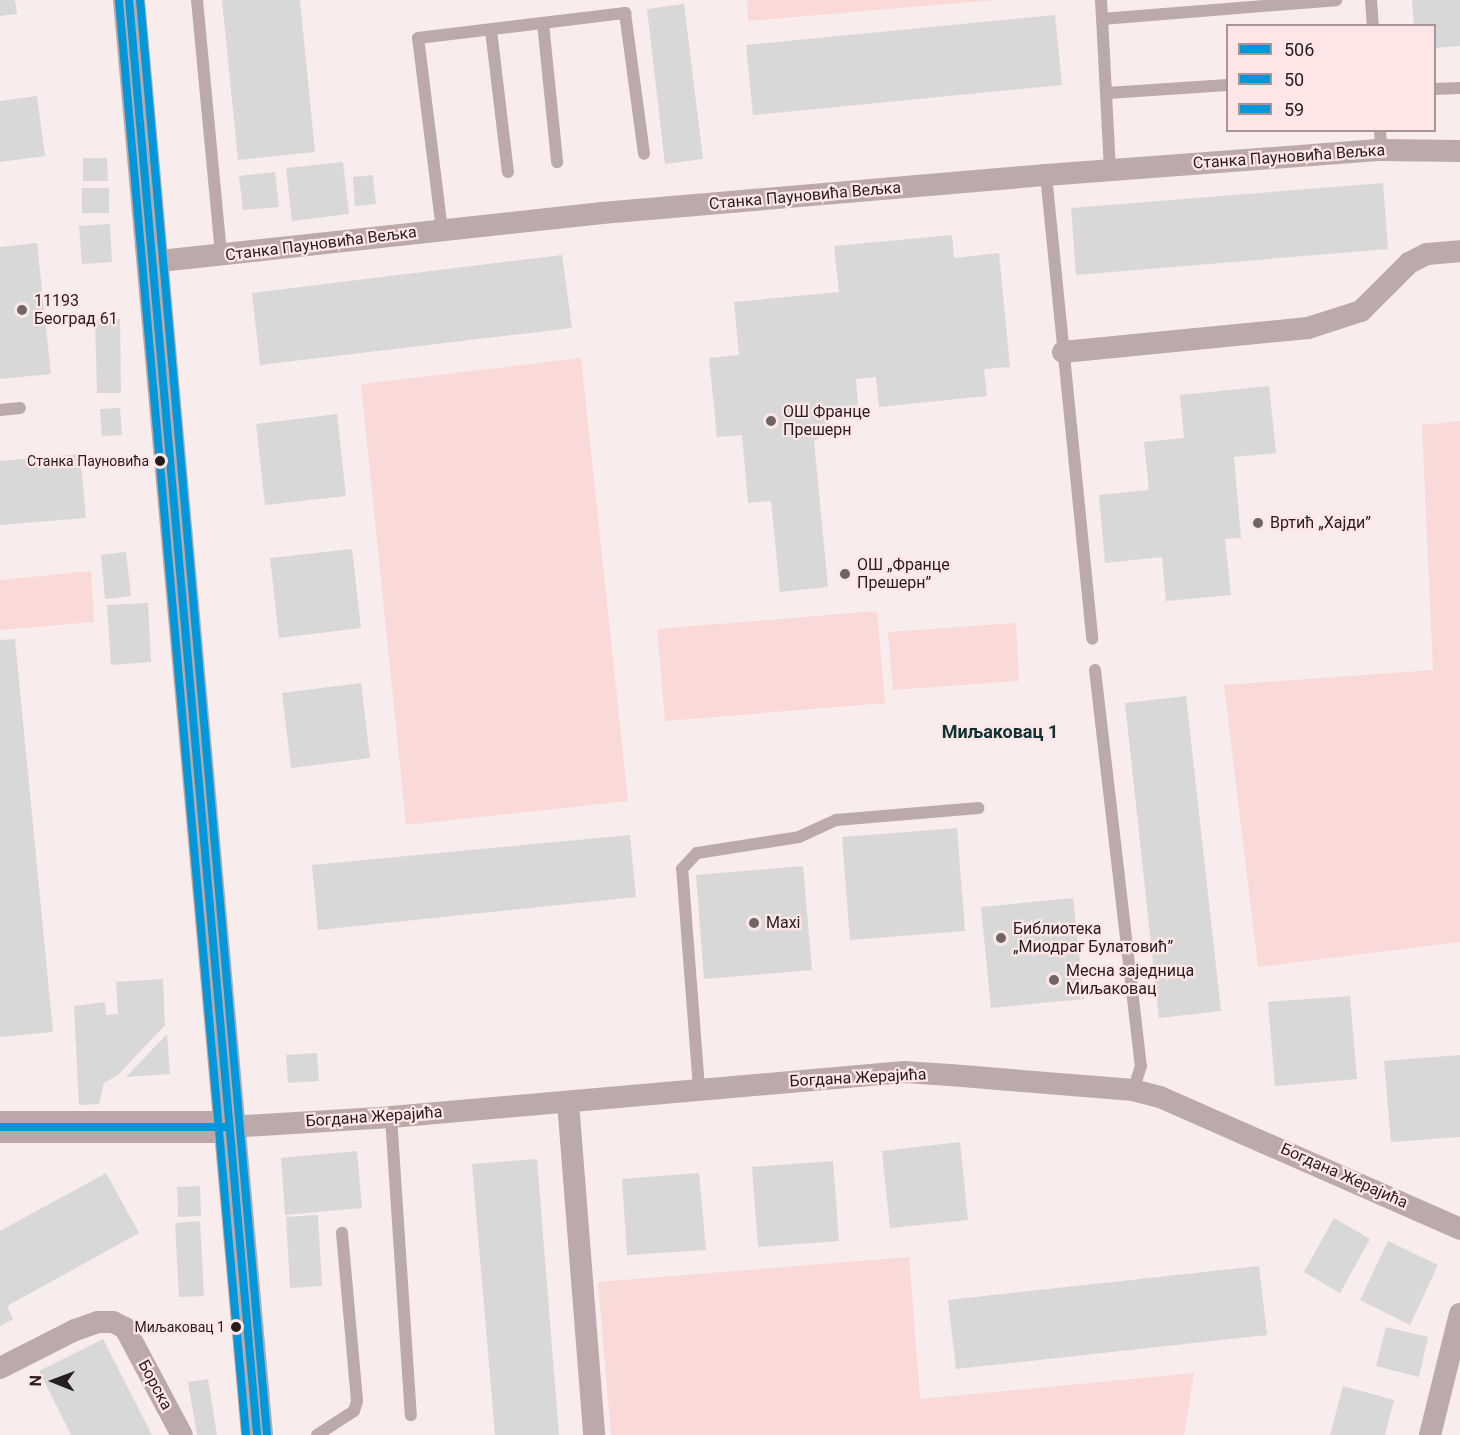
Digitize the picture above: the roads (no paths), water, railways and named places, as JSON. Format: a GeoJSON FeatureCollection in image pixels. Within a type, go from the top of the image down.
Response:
{"type":"FeatureCollection","features":[{"type":"Feature","properties":{"kind":"main road"},"geometry":{"type":"LineString","coordinates":[[129,0],[257,1435]]}},
{"type":"Feature","properties":{"kind":"main road"},"geometry":{"type":"LineString","coordinates":[[0,1127],[229,1127]]}},
{"type":"Feature","properties":{"kind":"street","name":"Станка Пауновића Вељка"},"geometry":{"type":"LineString","coordinates":[[151,262],[442,230],[1110,170],[1381,140],[1460,151]]}},
{"type":"Feature","properties":{"kind":"street"},"geometry":{"type":"LineString","coordinates":[[1063,351],[1308,328],[1361,311],[1418,259],[1460,251]]}},
{"type":"Feature","properties":{"kind":"street","name":"Богдана Жерајића"},"geometry":{"type":"LineString","coordinates":[[229,1127],[391,1117],[699,1088],[904,1072],[1133,1090],[1221,1121],[1460,1229]]}},
{"type":"Feature","properties":{"kind":"street"},"geometry":{"type":"LineString","coordinates":[[568,1102],[594,1435]]}},
{"type":"Feature","properties":{"kind":"street"},"geometry":{"type":"LineString","coordinates":[[1430,1435],[1460,1314]]}},
{"type":"Feature","properties":{"kind":"street","name":"Борска"},"geometry":{"type":"LineString","coordinates":[[0,1368],[75,1330],[98,1322],[112,1323],[125,1328],[182,1435]]}},
{"type":"Feature","properties":{"kind":"lane"},"geometry":{"type":"LineString","coordinates":[[197,0],[221,255]]}},
{"type":"Feature","properties":{"kind":"lane"},"geometry":{"type":"LineString","coordinates":[[1101,0],[1110,170]]}},
{"type":"Feature","properties":{"kind":"lane"},"geometry":{"type":"LineString","coordinates":[[1102,19],[1336,0]]}},
{"type":"Feature","properties":{"kind":"lane"},"geometry":{"type":"LineString","coordinates":[[1371,0],[1373,24]]}},
{"type":"Feature","properties":{"kind":"lane"},"geometry":{"type":"LineString","coordinates":[[442,230],[418,38],[626,13],[644,154]]}},
{"type":"Feature","properties":{"kind":"lane"},"geometry":{"type":"LineString","coordinates":[[543,23],[557,162]]}},
{"type":"Feature","properties":{"kind":"lane"},"geometry":{"type":"LineString","coordinates":[[491,30],[508,172]]}},
{"type":"Feature","properties":{"kind":"lane"},"geometry":{"type":"LineString","coordinates":[[1107,93],[1226,85]]}},
{"type":"Feature","properties":{"kind":"lane"},"geometry":{"type":"LineString","coordinates":[[1436,89],[1460,88]]}},
{"type":"Feature","properties":{"kind":"lane"},"geometry":{"type":"LineString","coordinates":[[1046,175],[1092,639]]}},
{"type":"Feature","properties":{"kind":"lane"},"geometry":{"type":"LineString","coordinates":[[0,410],[20,408]]}},
{"type":"Feature","properties":{"kind":"lane"},"geometry":{"type":"LineString","coordinates":[[1095,670],[1141,1066],[1133,1090]]}},
{"type":"Feature","properties":{"kind":"lane"},"geometry":{"type":"LineString","coordinates":[[699,1088],[682,869],[697,853],[799,837],[836,820],[978,808]]}},
{"type":"Feature","properties":{"kind":"lane"},"geometry":{"type":"LineString","coordinates":[[391,1117],[411,1415]]}},
{"type":"Feature","properties":{"kind":"lane"},"geometry":{"type":"LineString","coordinates":[[317,1435],[354,1411],[357,1401],[342,1233]]}},
{"type":"Feature","properties":{"kind":"place","name":"11193 Београд 61"},"geometry":{"type":"Point","coordinates":[22,310]}},
{"type":"Feature","properties":{"kind":"place","name":"ОШ Франце Прешерн"},"geometry":{"type":"Point","coordinates":[771,421]}},
{"type":"Feature","properties":{"kind":"place","name":"Станка Пауновића"},"geometry":{"type":"Point","coordinates":[160,461]}},
{"type":"Feature","properties":{"kind":"place","name":"Вртић „Хајди”"},"geometry":{"type":"Point","coordinates":[1258,523]}},
{"type":"Feature","properties":{"kind":"place","name":"ОШ „Франце Прешерн”"},"geometry":{"type":"Point","coordinates":[845,574]}},
{"type":"Feature","properties":{"kind":"place","name":"Maxi"},"geometry":{"type":"Point","coordinates":[754,923]}},
{"type":"Feature","properties":{"kind":"place","name":"Библиотека „Миодраг Булатовић”"},"geometry":{"type":"Point","coordinates":[1001,938]}},
{"type":"Feature","properties":{"kind":"place","name":"Месна заједница Миљаковац"},"geometry":{"type":"Point","coordinates":[1054,980]}},
{"type":"Feature","properties":{"kind":"place","name":"Миљаковац 1"},"geometry":{"type":"Point","coordinates":[236,1327]}},
{"type":"Feature","properties":{"kind":"district","name":"Миљаковац 1"},"geometry":{"type":"Point","coordinates":[1000,732]}}]}
